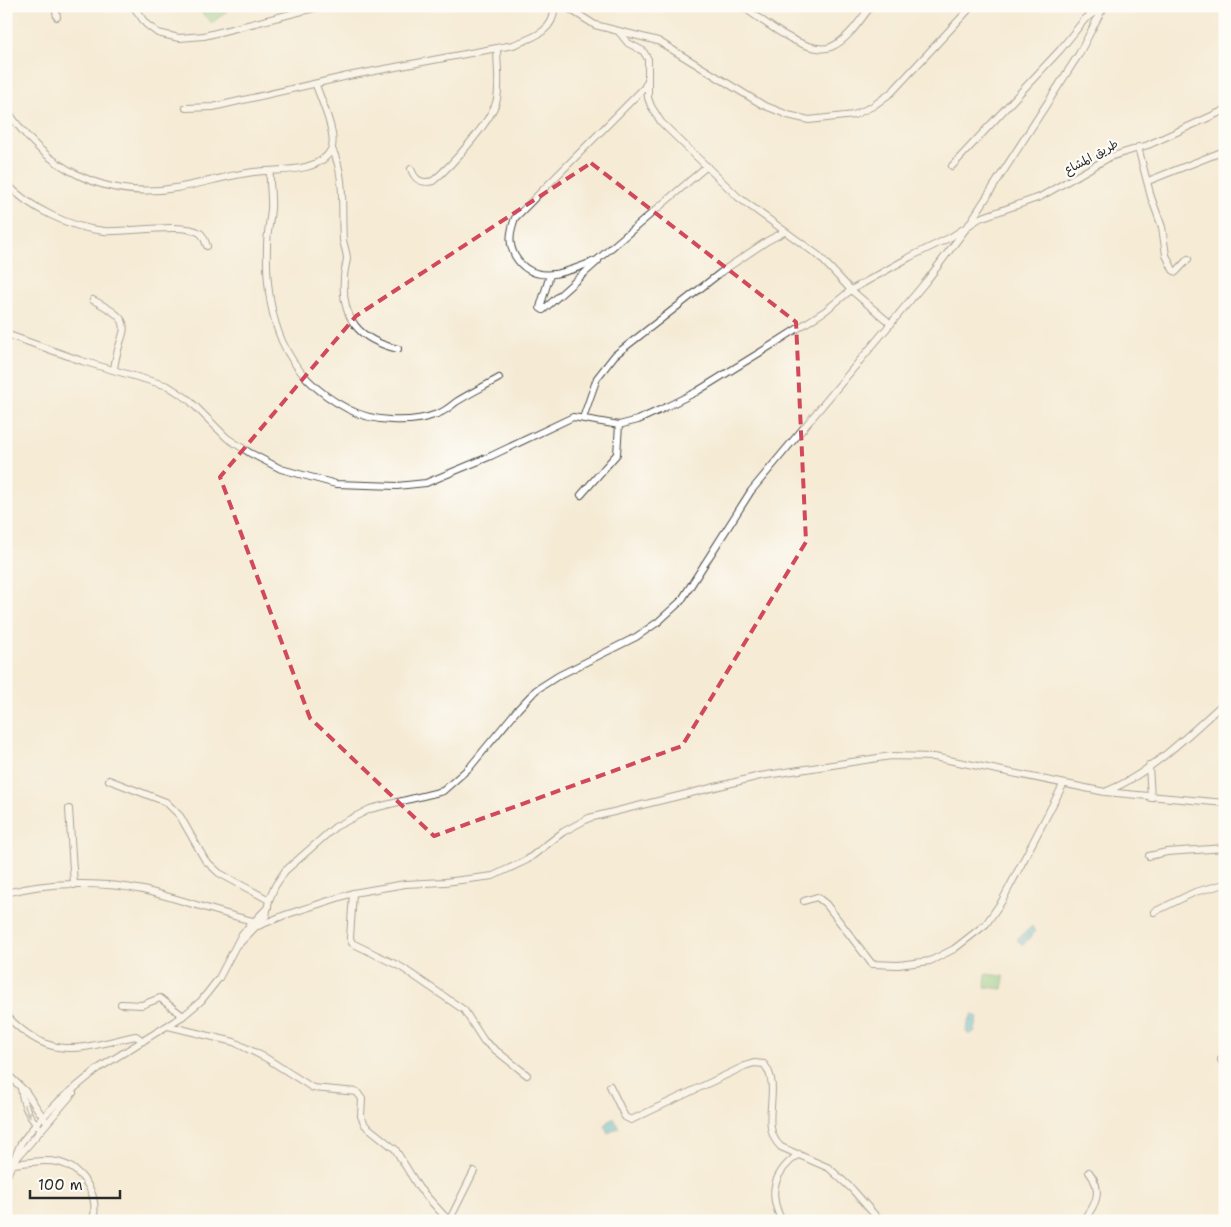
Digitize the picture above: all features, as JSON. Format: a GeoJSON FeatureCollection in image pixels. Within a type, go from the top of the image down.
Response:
{"type":"FeatureCollection","features":[{"type":"Feature","properties":{"kind":"street"},"geometry":{"type":"LineString","coordinates":[[55,6],[57,17]]}},
{"type":"Feature","properties":{"kind":"street"},"geometry":{"type":"LineString","coordinates":[[133,6],[146,24],[158,34],[179,38],[204,36],[322,6]]}},
{"type":"Feature","properties":{"kind":"street"},"geometry":{"type":"LineString","coordinates":[[186,108],[213,107],[368,72],[497,49],[531,38],[544,30],[554,17],[554,6]]}},
{"type":"Feature","properties":{"kind":"street"},"geometry":{"type":"LineString","coordinates":[[565,6],[595,25],[658,41],[690,59],[737,91],[788,115],[809,120],[834,119],[854,115],[873,106],[892,92],[972,6]]}},
{"type":"Feature","properties":{"kind":"street"},"geometry":{"type":"LineString","coordinates":[[742,6],[798,43],[822,49],[840,41],[856,26],[871,6]]}},
{"type":"Feature","properties":{"kind":"street"},"geometry":{"type":"LineString","coordinates":[[952,166],[1060,50],[1085,19],[1103,9]]}},
{"type":"Feature","properties":{"kind":"street"},"geometry":{"type":"LineString","coordinates":[[253,924],[266,916],[275,886],[285,871],[335,827],[370,809],[418,799],[444,791],[470,768],[536,690],[558,676],[636,637],[670,612],[690,590],[751,491],[928,279],[968,226],[1074,62],[1103,9]]}},
{"type":"Feature","properties":{"kind":"street"},"geometry":{"type":"LineString","coordinates":[[619,32],[628,43],[646,54],[650,64],[647,82],[648,98],[654,112],[738,197],[819,256],[851,290],[890,324]]}},
{"type":"Feature","properties":{"kind":"street"},"geometry":{"type":"LineString","coordinates":[[411,169],[415,178],[422,182],[433,180],[481,128],[492,111],[497,97],[497,49]]}},
{"type":"Feature","properties":{"kind":"street"},"geometry":{"type":"LineString","coordinates":[[647,82],[644,88],[515,218],[510,233],[511,249],[520,264],[535,274],[550,275],[577,268],[597,260],[707,166]]}},
{"type":"Feature","properties":{"kind":"street"},"geometry":{"type":"LineString","coordinates":[[316,85],[332,132],[332,149],[342,197],[343,243],[347,258],[345,298],[348,315],[359,331],[369,339],[398,349]]}},
{"type":"Feature","properties":{"kind":"street"},"geometry":{"type":"LineString","coordinates":[[6,108],[23,132],[49,156],[86,180],[114,189],[141,192],[177,188],[209,180],[299,168],[319,163],[332,149]]}},
{"type":"Feature","properties":{"kind":"street","name":"طريق المشاع"},"geometry":{"type":"LineString","coordinates":[[619,425],[638,420],[696,392],[825,311],[851,290],[910,257],[951,237],[980,218],[1040,198],[1110,157],[1225,110]]}},
{"type":"Feature","properties":{"kind":"street"},"geometry":{"type":"LineString","coordinates":[[1138,147],[1162,226],[1166,255],[1172,270],[1176,272],[1188,258]]}},
{"type":"Feature","properties":{"kind":"street"},"geometry":{"type":"LineString","coordinates":[[1148,181],[1224,151]]}},
{"type":"Feature","properties":{"kind":"street"},"geometry":{"type":"LineString","coordinates":[[270,171],[271,207],[267,247],[272,314],[290,360],[318,389],[336,403],[353,412],[380,419],[406,419],[435,415],[499,378]]}},
{"type":"Feature","properties":{"kind":"street"},"geometry":{"type":"LineString","coordinates":[[6,183],[42,211],[66,221],[103,231],[169,228],[193,230],[204,238],[206,246]]}},
{"type":"Feature","properties":{"kind":"street"},"geometry":{"type":"LineString","coordinates":[[583,418],[597,378],[615,355],[724,270],[784,232]]}},
{"type":"Feature","properties":{"kind":"street"},"geometry":{"type":"LineString","coordinates":[[550,275],[540,308],[543,310],[609,250]]}},
{"type":"Feature","properties":{"kind":"street"},"geometry":{"type":"LineString","coordinates":[[93,300],[112,310],[124,321],[125,328],[114,369]]}},
{"type":"Feature","properties":{"kind":"street"},"geometry":{"type":"LineString","coordinates":[[6,334],[61,354],[168,386],[180,393],[227,438],[268,463],[305,476],[336,484],[397,486],[426,483],[491,456],[567,420],[583,418],[619,425],[617,454],[581,495]]}},
{"type":"Feature","properties":{"kind":"street"},"geometry":{"type":"LineString","coordinates":[[1104,792],[1119,786],[1149,766],[1225,702]]}},
{"type":"Feature","properties":{"kind":"street"},"geometry":{"type":"LineString","coordinates":[[6,893],[74,885],[117,886],[141,890],[253,924],[353,893],[405,884],[445,882],[493,876],[527,860],[563,832],[589,818],[760,776],[892,756],[927,756],[1104,792],[1151,798],[1225,803]]}},
{"type":"Feature","properties":{"kind":"street"},"geometry":{"type":"LineString","coordinates":[[1149,766],[1151,798]]}},
{"type":"Feature","properties":{"kind":"street"},"geometry":{"type":"LineString","coordinates":[[109,780],[166,802],[180,816],[205,860],[219,873],[269,903]]}},
{"type":"Feature","properties":{"kind":"street"},"geometry":{"type":"LineString","coordinates":[[804,901],[818,897],[826,904],[872,964],[921,964],[935,959],[965,941],[994,914],[1063,785]]}},
{"type":"Feature","properties":{"kind":"street"},"geometry":{"type":"LineString","coordinates":[[69,810],[74,885]]}},
{"type":"Feature","properties":{"kind":"street"},"geometry":{"type":"LineString","coordinates":[[1149,856],[1167,852],[1225,848]]}},
{"type":"Feature","properties":{"kind":"street"},"geometry":{"type":"LineString","coordinates":[[1154,912],[1195,892],[1225,884]]}},
{"type":"Feature","properties":{"kind":"street"},"geometry":{"type":"LineString","coordinates":[[353,893],[350,938],[352,943],[401,967],[464,1010],[484,1041],[527,1076]]}},
{"type":"Feature","properties":{"kind":"street"},"geometry":{"type":"LineString","coordinates":[[6,1178],[15,1161],[19,1147],[36,1124],[45,1120],[99,1068],[183,1016],[209,992],[258,915],[269,903]]}},
{"type":"Feature","properties":{"kind":"street"},"geometry":{"type":"LineString","coordinates":[[258,915],[285,915]]}},
{"type":"Feature","properties":{"kind":"street"},"geometry":{"type":"LineString","coordinates":[[121,1004],[142,1005],[160,998],[183,1016]]}},
{"type":"Feature","properties":{"kind":"street"},"geometry":{"type":"LineString","coordinates":[[6,1015],[20,1029],[56,1048],[95,1046],[136,1036],[143,1041]]}},
{"type":"Feature","properties":{"kind":"street"},"geometry":{"type":"LineString","coordinates":[[168,1026],[234,1042],[266,1058],[313,1088],[357,1092],[362,1099],[361,1116],[365,1124],[395,1150],[419,1188],[449,1221],[474,1171]]}},
{"type":"Feature","properties":{"kind":"street"},"geometry":{"type":"LineString","coordinates":[[610,1086],[625,1117],[630,1120],[746,1066],[754,1063],[764,1064],[772,1083],[770,1112],[773,1136],[781,1147],[829,1168],[840,1176],[880,1221]]}},
{"type":"Feature","properties":{"kind":"street"},"geometry":{"type":"LineString","coordinates":[[6,1073],[21,1088],[45,1120]]}},
{"type":"Feature","properties":{"kind":"street"},"geometry":{"type":"LineString","coordinates":[[21,1088],[25,1106],[41,1130]]}},
{"type":"Feature","properties":{"kind":"street"},"geometry":{"type":"LineString","coordinates":[[15,1161],[41,1130],[45,1120]]}},
{"type":"Feature","properties":{"kind":"street"},"geometry":{"type":"LineString","coordinates":[[782,1221],[773,1198],[776,1181],[784,1166],[799,1154]]}},
{"type":"Feature","properties":{"kind":"street"},"geometry":{"type":"LineString","coordinates":[[15,1161],[45,1160],[62,1162],[72,1168],[83,1178],[92,1193],[95,1205],[93,1221]]}},
{"type":"Feature","properties":{"kind":"street"},"geometry":{"type":"LineString","coordinates":[[1084,1221],[1092,1210],[1097,1197],[1096,1181],[1089,1172]]}},
{"type":"Feature","properties":{"kind":"highlighted area"},"geometry":{"type":"Polygon","coordinates":[[[591,163],[796,322],[806,542],[682,746],[434,836],[310,718],[220,477],[356,316],[591,163]]]}},
{"type":"Feature","properties":{"kind":"green space"},"geometry":{"type":"Polygon","coordinates":[[[194,6],[233,6],[212,23],[194,6]]]}},
{"type":"Feature","properties":{"kind":"green space"},"geometry":{"type":"Polygon","coordinates":[[[986,974],[1004,976],[1003,989],[985,987],[986,974]]]}},
{"type":"Feature","properties":{"kind":"water"},"geometry":{"type":"Polygon","coordinates":[[[1032,926],[1035,932],[1023,945],[1017,940],[1032,926]]]}},
{"type":"Feature","properties":{"kind":"water"},"geometry":{"type":"Polygon","coordinates":[[[972,1014],[978,1017],[975,1031],[969,1035],[966,1032],[969,1019],[973,1022],[970,1018],[972,1014]]]}},
{"type":"Feature","properties":{"kind":"water"},"geometry":{"type":"Polygon","coordinates":[[[614,1118],[619,1128],[608,1133],[604,1125],[614,1118]]]}}]}
